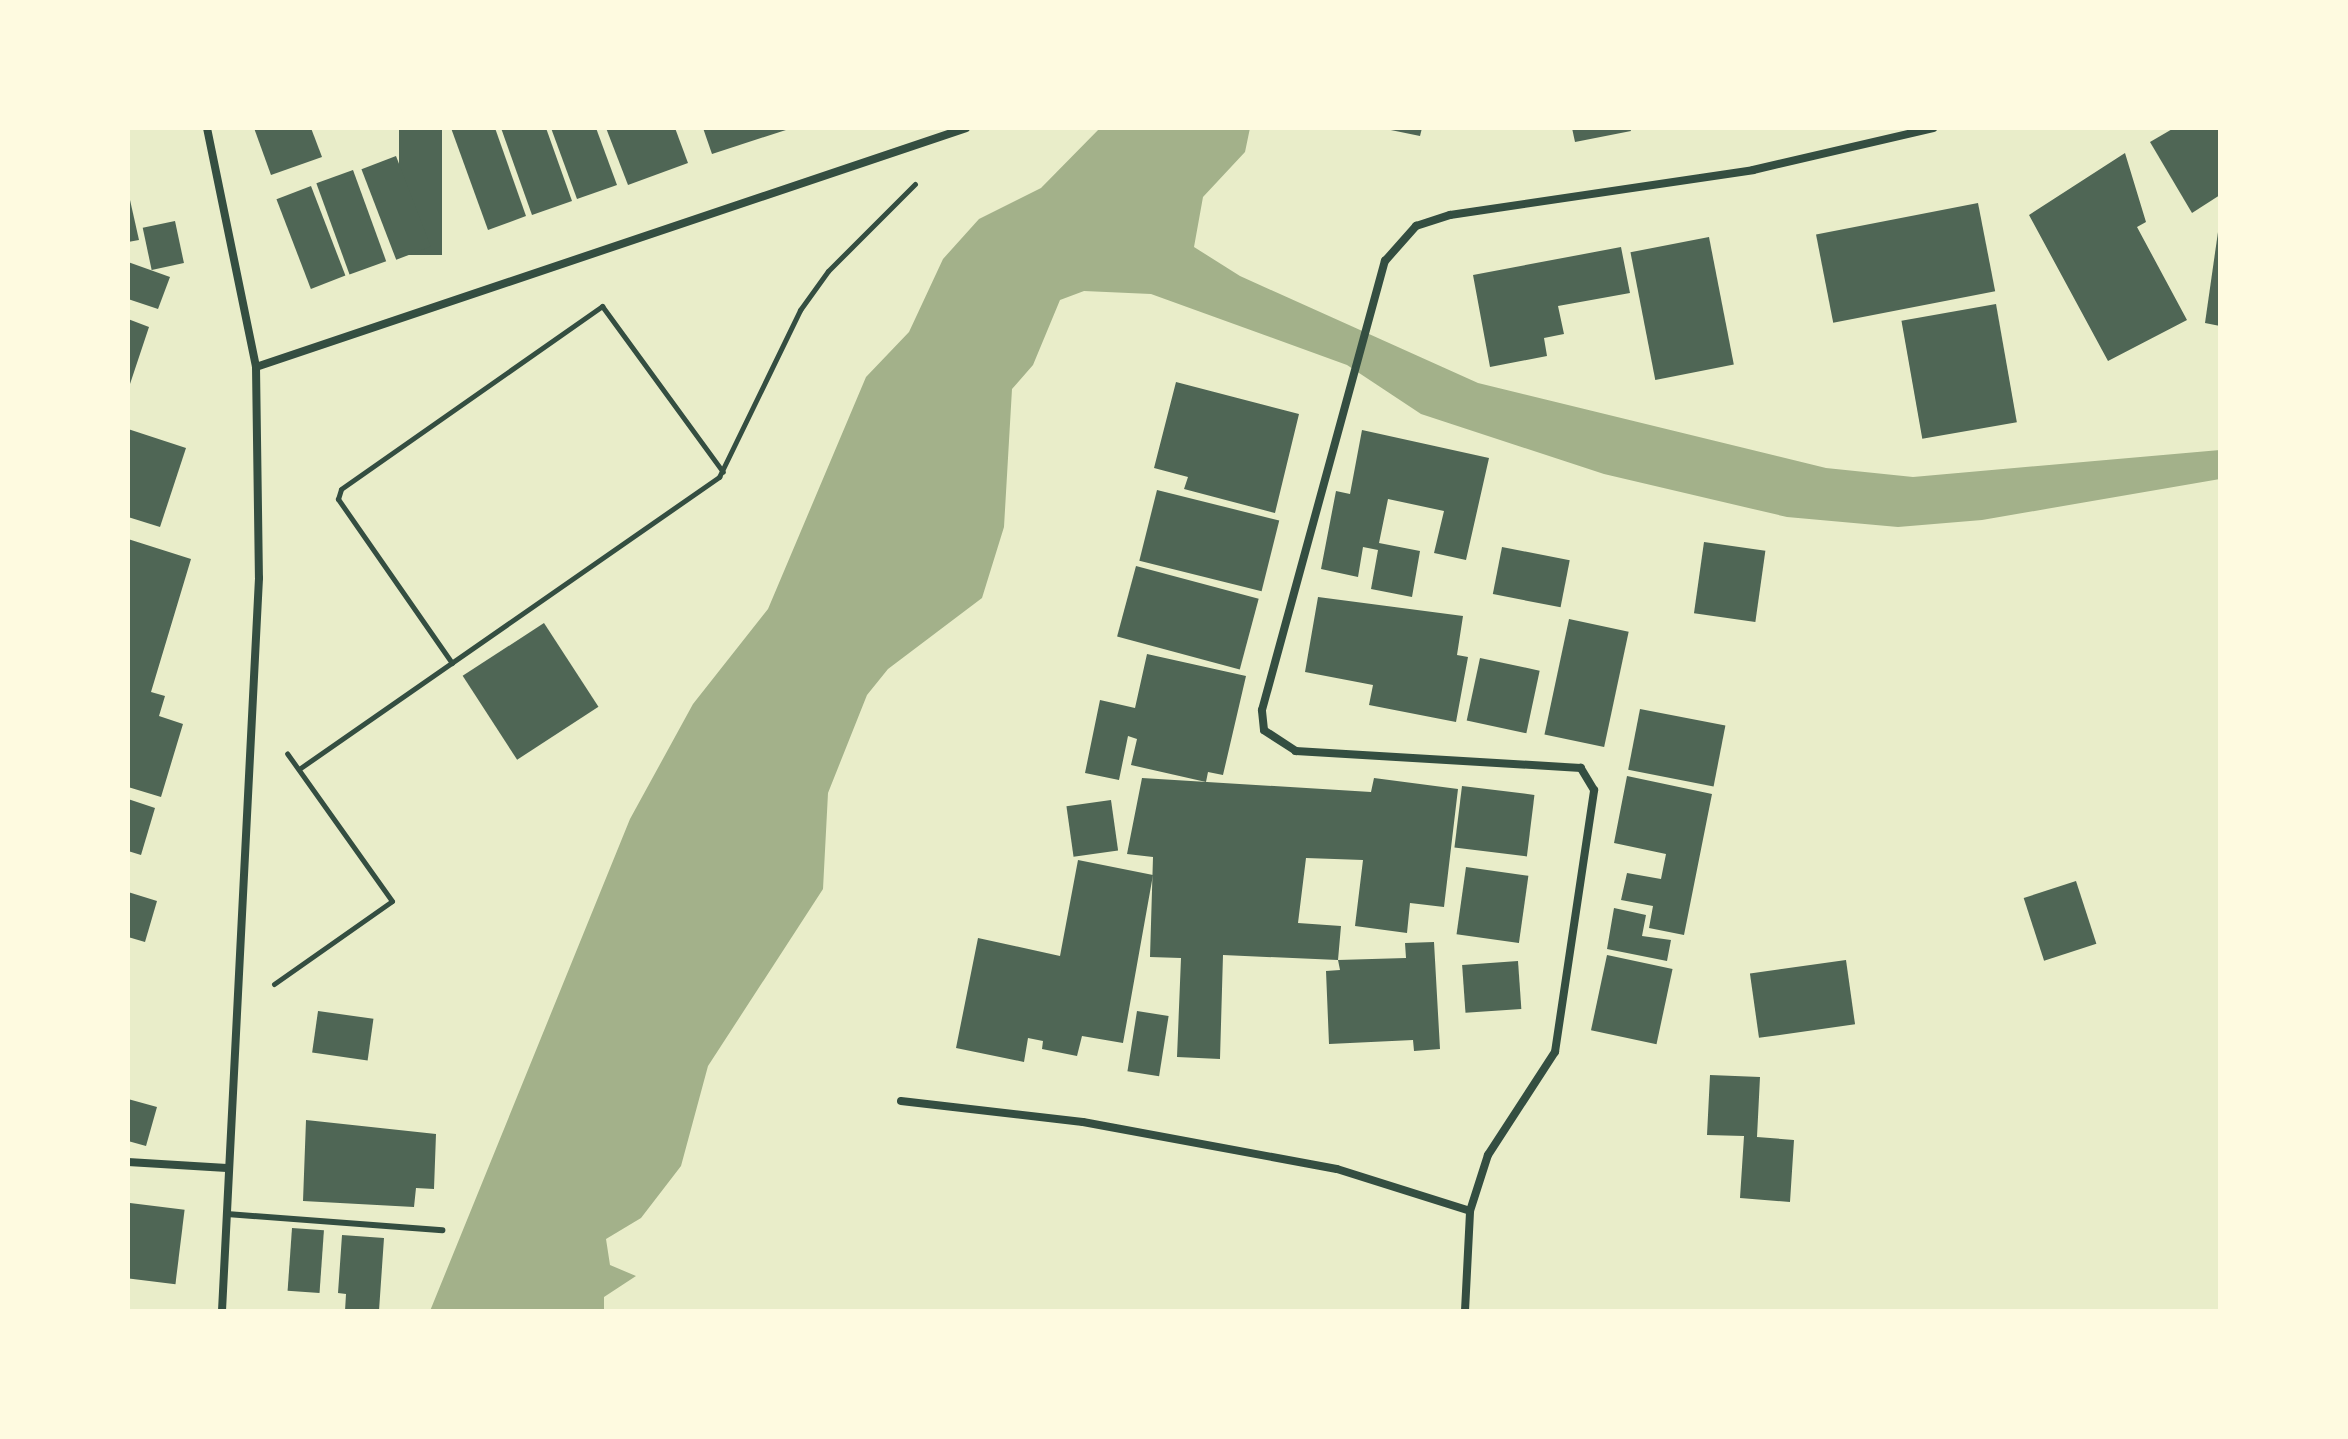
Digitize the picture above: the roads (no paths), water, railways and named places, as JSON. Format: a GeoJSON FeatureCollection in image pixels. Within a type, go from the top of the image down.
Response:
{"type":"FeatureCollection","features":[{"type":"Feature","properties":{"kind":"street"},"geometry":{"type":"LineString","coordinates":[[207,128],[256,367],[254,707],[227,1168],[222,1311]]}},
{"type":"Feature","properties":{"kind":"street"},"geometry":{"type":"LineString","coordinates":[[256,367],[966,128]]}},
{"type":"Feature","properties":{"kind":"street"},"geometry":{"type":"LineString","coordinates":[[1465,1311],[1470,1211],[1488,1155],[1555,1052],[1593,781],[1581,768],[1296,751],[1264,730],[1262,710],[1347,383],[1378,287],[1400,241],[1450,215],[1753,170],[1933,128]]}},
{"type":"Feature","properties":{"kind":"street"},"geometry":{"type":"LineString","coordinates":[[901,1101],[1083,1122],[1337,1169],[1470,1211]]}},
{"type":"Feature","properties":{"kind":"street"},"geometry":{"type":"LineString","coordinates":[[128,1162],[227,1168]]}},
{"type":"Feature","properties":{"kind":"lane"},"geometry":{"type":"LineString","coordinates":[[227,1214],[442,1230]]}}]}
